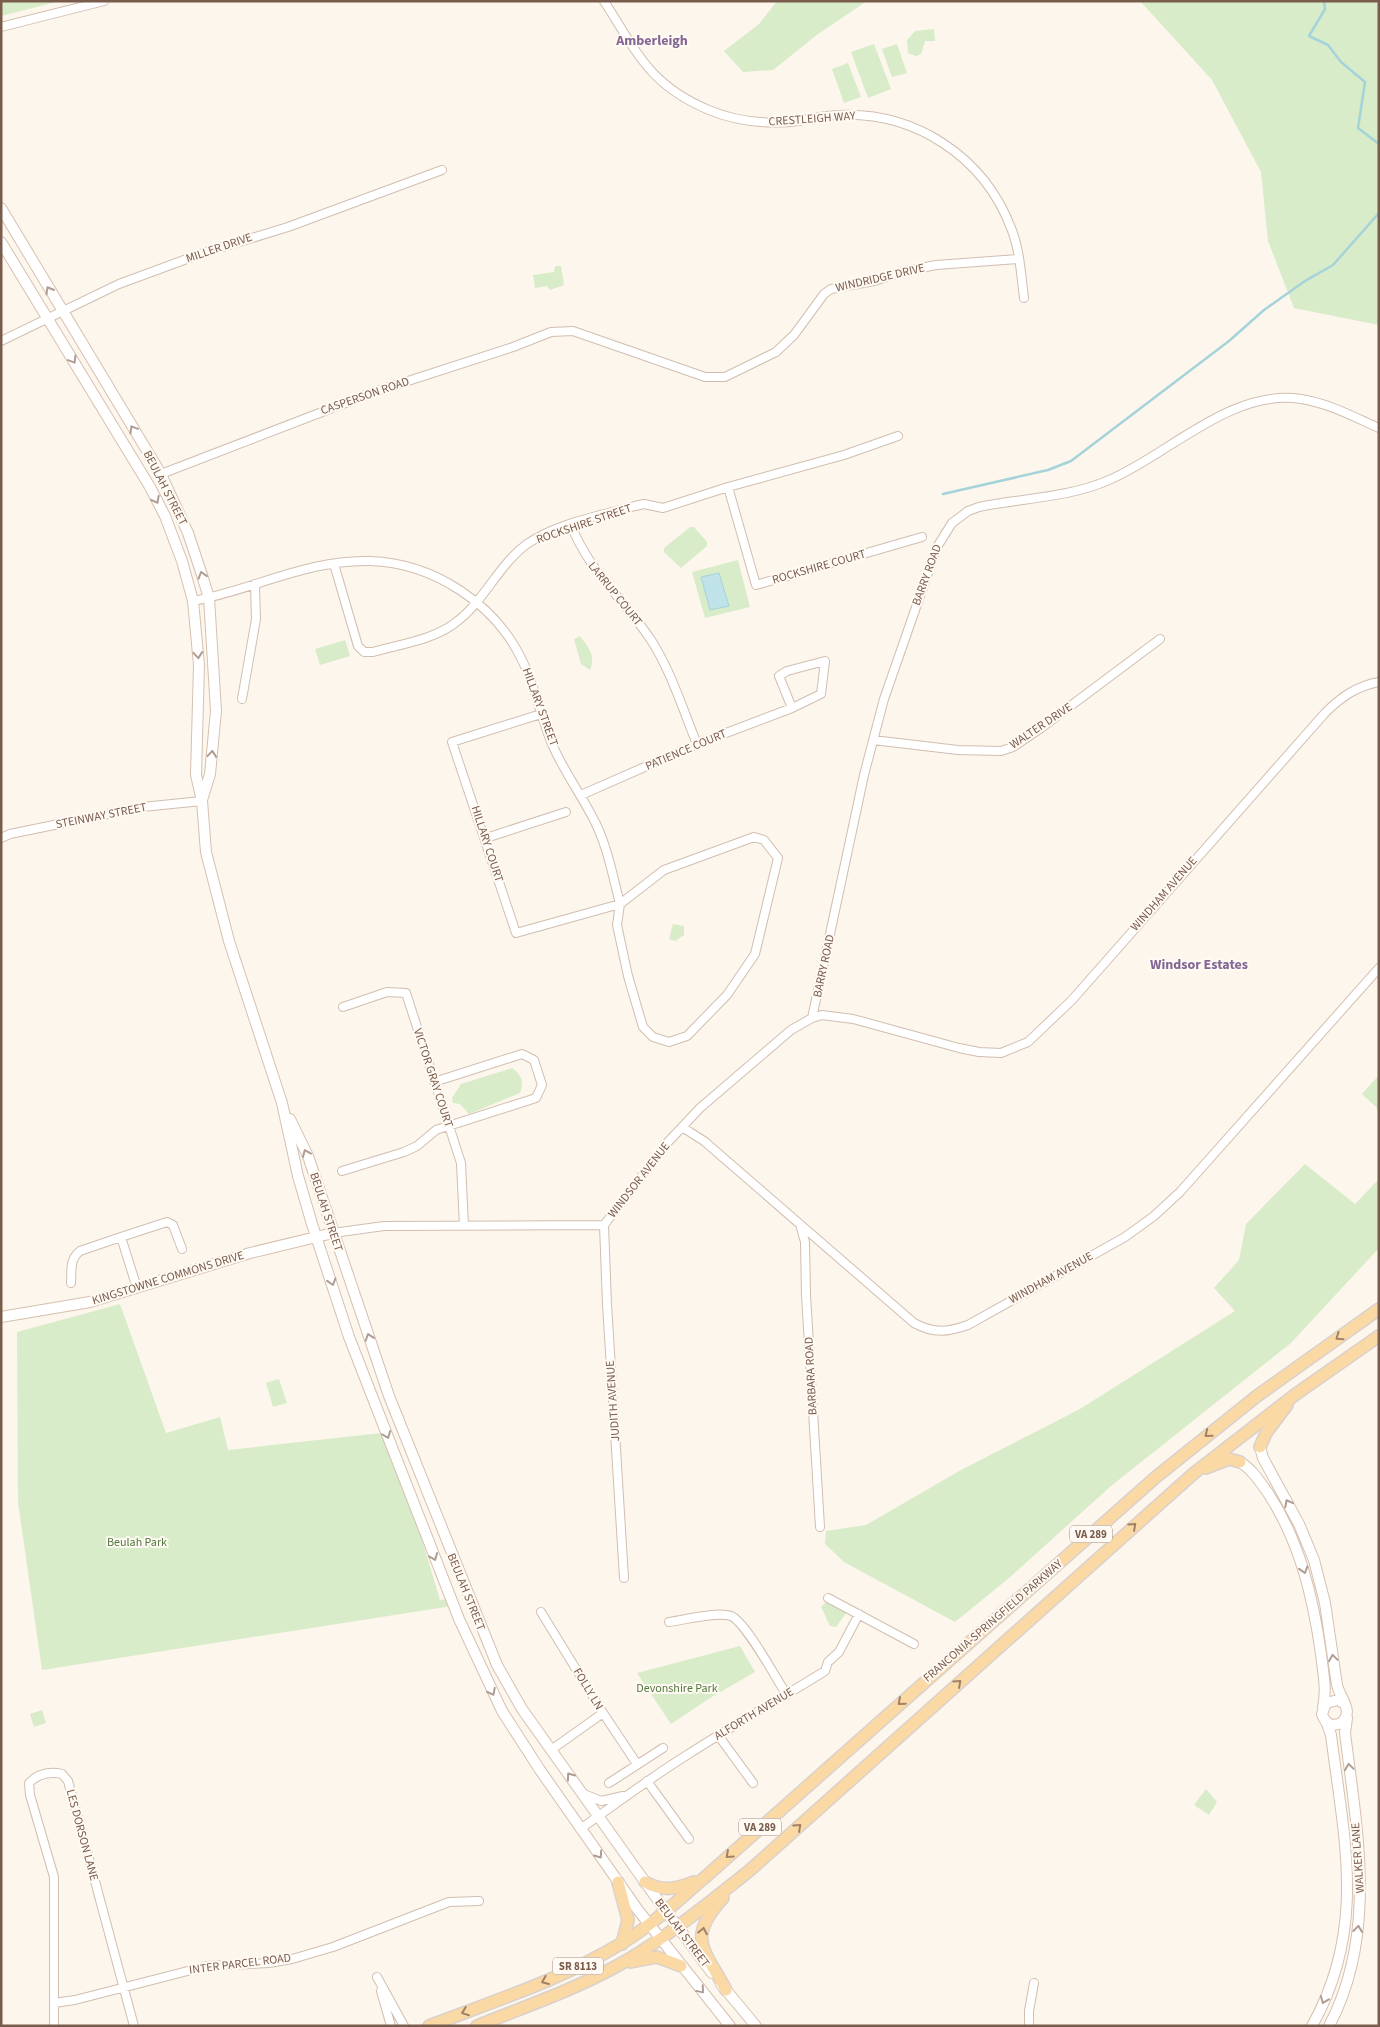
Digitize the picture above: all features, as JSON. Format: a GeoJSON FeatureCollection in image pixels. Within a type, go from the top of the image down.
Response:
{"type":"FeatureCollection","features":[{"type":"Feature","properties":{"kind":"main road","name":"BEULAH STREET"},"geometry":{"type":"LineString","coordinates":[[1,208],[160,474],[188,533],[209,598],[216,711],[210,774],[202,801]]}},
{"type":"Feature","properties":{"kind":"main road","name":"BEULAH STREET"},"geometry":{"type":"LineString","coordinates":[[1,242],[165,516],[182,561],[193,601],[199,665],[196,775],[202,801],[206,852],[215,886],[230,941],[282,1103],[298,1176],[349,1337],[416,1512],[475,1658],[511,1726],[580,1828],[659,1939],[730,2026]]}},
{"type":"Feature","properties":{"kind":"main road","name":"BEULAH STREET"},"geometry":{"type":"LineString","coordinates":[[282,1103],[308,1156],[389,1396],[482,1631],[513,1695],[677,1927],[756,2026]]}},
{"type":"Feature","properties":{"kind":"main road","name":"KINGSTOWNE COMMONS DRIVE"},"geometry":{"type":"LineString","coordinates":[[1,1317],[90,1302],[250,1254],[333,1233]]}},
{"type":"Feature","properties":{"kind":"main road","name":"FRANCONIA-SPRINGFIELD PARKWAY"},"geometry":{"type":"LineString","coordinates":[[665,1910],[1156,1477],[1257,1396],[1379,1309]]}},
{"type":"Feature","properties":{"kind":"main road","name":"FRANCONIA-SPRINGFIELD PARKWAY"},"geometry":{"type":"LineString","coordinates":[[677,1927],[749,1871],[1193,1474],[1296,1394],[1379,1336]]}},
{"type":"Feature","properties":{"kind":"main road"},"geometry":{"type":"LineString","coordinates":[[1260,1447],[1266,1433],[1296,1394]]}},
{"type":"Feature","properties":{"kind":"main road","name":"WALKER LANE"},"geometry":{"type":"LineString","coordinates":[[1260,1447],[1263,1458],[1299,1524],[1314,1560],[1325,1603],[1337,1685],[1345,1704],[1347,1717],[1344,1733],[1359,1847],[1361,1902],[1350,1977],[1330,2026]]}},
{"type":"Feature","properties":{"kind":"main road"},"geometry":{"type":"LineString","coordinates":[[1193,1474],[1229,1459],[1240,1462]]}},
{"type":"Feature","properties":{"kind":"main road","name":"WALKER LANE"},"geometry":{"type":"LineString","coordinates":[[1240,1462],[1254,1474],[1270,1497],[1289,1531],[1302,1564],[1312,1598],[1325,1688],[1322,1714],[1331,1735],[1346,1844],[1348,1900],[1342,1946],[1334,1973],[1312,2026]]}},
{"type":"Feature","properties":{"kind":"main road"},"geometry":{"type":"LineString","coordinates":[[1323,1708],[1326,1703],[1334,1699],[1345,1704]]}},
{"type":"Feature","properties":{"kind":"main road"},"geometry":{"type":"LineString","coordinates":[[1326,1722],[1337,1725],[1347,1717]]}},
{"type":"Feature","properties":{"kind":"main road"},"geometry":{"type":"LineString","coordinates":[[726,1990],[702,1945],[701,1931],[710,1912],[749,1871]]}},
{"type":"Feature","properties":{"kind":"main road"},"geometry":{"type":"LineString","coordinates":[[646,1882],[656,1888],[669,1890],[702,1879]]}},
{"type":"Feature","properties":{"kind":"main road"},"geometry":{"type":"LineString","coordinates":[[618,1882],[628,1920],[622,1944]]}},
{"type":"Feature","properties":{"kind":"main road","name":"SR 8113"},"geometry":{"type":"LineString","coordinates":[[429,2026],[545,1981],[622,1944],[665,1910]]}},
{"type":"Feature","properties":{"kind":"main road","name":"SR 8113"},"geometry":{"type":"LineString","coordinates":[[477,2026],[558,1994],[615,1967],[677,1927]]}},
{"type":"Feature","properties":{"kind":"main road"},"geometry":{"type":"LineString","coordinates":[[615,1967],[652,1957],[681,1966]]}},
{"type":"Feature","properties":{"kind":"street"},"geometry":{"type":"LineString","coordinates":[[1,27],[104,1]]}},
{"type":"Feature","properties":{"kind":"street","name":"CRESTLEIGH WAY"},"geometry":{"type":"LineString","coordinates":[[604,1],[630,45],[645,65],[671,88],[712,111],[762,122],[791,122],[839,114],[875,116],[909,125],[944,143],[972,166],[994,194],[1012,229],[1024,298]]}},
{"type":"Feature","properties":{"kind":"street","name":"MILLER DRIVE"},"geometry":{"type":"LineString","coordinates":[[1,341],[128,280],[259,235],[288,227],[442,170]]}},
{"type":"Feature","properties":{"kind":"street","name":"WINDRIDGE DRIVE"},"geometry":{"type":"LineString","coordinates":[[573,331],[705,377],[719,378],[761,361],[776,352],[794,335],[819,300],[831,289],[874,281],[906,271],[936,265],[1018,259]]}},
{"type":"Feature","properties":{"kind":"street","name":"CASPERSON ROAD"},"geometry":{"type":"LineString","coordinates":[[160,474],[374,392],[513,347],[551,332],[573,331]]}},
{"type":"Feature","properties":{"kind":"street","name":"BARRY ROAD"},"geometry":{"type":"LineString","coordinates":[[812,1018],[873,740],[884,699],[931,562],[944,532],[959,517],[979,507],[1066,493],[1108,480],[1230,412],[1257,401],[1285,398],[1309,400],[1379,428]]}},
{"type":"Feature","properties":{"kind":"street","name":"ROCKSHIRE STREET"},"geometry":{"type":"LineString","coordinates":[[334,564],[358,646],[364,652],[373,652],[437,633],[456,623],[476,602],[503,567],[525,546],[542,535],[635,506],[644,504],[663,508],[728,487],[844,455],[898,436]]}},
{"type":"Feature","properties":{"kind":"street","name":"ROCKSHIRE COURT"},"geometry":{"type":"LineString","coordinates":[[728,487],[756,585],[922,537]]}},
{"type":"Feature","properties":{"kind":"street","name":"LARRUP COURT"},"geometry":{"type":"LineString","coordinates":[[571,525],[593,568],[627,606],[658,652],[697,744]]}},
{"type":"Feature","properties":{"kind":"street","name":"HILLARY STREET"},"geometry":{"type":"LineString","coordinates":[[193,601],[334,564],[375,561],[412,568],[442,580],[476,602],[498,623],[513,644],[531,680],[541,714],[560,761],[581,795],[606,850],[620,904],[617,925],[628,976],[643,1027],[653,1037],[669,1042],[687,1036],[727,995],[755,954],[769,904],[778,858],[764,840],[754,837],[745,839],[664,870],[620,904]]}},
{"type":"Feature","properties":{"kind":"street"},"geometry":{"type":"LineString","coordinates":[[242,699],[256,619],[255,584]]}},
{"type":"Feature","properties":{"kind":"street","name":"WALTER DRIVE"},"geometry":{"type":"LineString","coordinates":[[873,740],[958,750],[1001,751],[1013,747],[1160,639]]}},
{"type":"Feature","properties":{"kind":"street","name":"PATIENCE COURT"},"geometry":{"type":"LineString","coordinates":[[581,795],[697,744],[792,708],[821,694],[825,661],[787,671],[779,676],[792,708]]}},
{"type":"Feature","properties":{"kind":"street","name":"WINDHAM AVENUE"},"geometry":{"type":"LineString","coordinates":[[812,1018],[822,1015],[853,1019],[979,1052],[1001,1053],[1023,1045],[1038,1034],[1072,1000],[1325,713],[1347,694],[1362,686],[1379,682]]}},
{"type":"Feature","properties":{"kind":"street","name":"HILLARY COURT"},"geometry":{"type":"LineString","coordinates":[[541,714],[452,742],[486,838],[516,933],[620,904]]}},
{"type":"Feature","properties":{"kind":"street","name":"STEINWAY STREET"},"geometry":{"type":"LineString","coordinates":[[1,838],[10,834],[142,807],[202,801]]}},
{"type":"Feature","properties":{"kind":"street"},"geometry":{"type":"LineString","coordinates":[[486,838],[566,812]]}},
{"type":"Feature","properties":{"kind":"street","name":"WINDHAM AVENUE"},"geometry":{"type":"LineString","coordinates":[[682,1127],[704,1141],[914,1323],[928,1330],[941,1332],[968,1325],[1125,1237],[1160,1211],[1180,1192],[1379,968]]}},
{"type":"Feature","properties":{"kind":"street","name":"VICTOR GRAY COURT"},"geometry":{"type":"LineString","coordinates":[[343,1007],[387,992],[406,993],[461,1163],[464,1226]]}},
{"type":"Feature","properties":{"kind":"street","name":"WINDSOR AVENUE"},"geometry":{"type":"LineString","coordinates":[[333,1233],[384,1226],[604,1225],[668,1142],[682,1127],[734,1077],[791,1030],[812,1018]]}},
{"type":"Feature","properties":{"kind":"street"},"geometry":{"type":"LineString","coordinates":[[342,1171],[404,1152],[417,1146],[436,1130],[536,1098],[542,1086],[536,1065],[529,1057],[522,1054],[434,1082]]}},
{"type":"Feature","properties":{"kind":"street"},"geometry":{"type":"LineString","coordinates":[[71,1284],[72,1261],[80,1250],[167,1222],[173,1226],[182,1249]]}},
{"type":"Feature","properties":{"kind":"street","name":"JUDITH AVENUE"},"geometry":{"type":"LineString","coordinates":[[604,1225],[624,1578]]}},
{"type":"Feature","properties":{"kind":"street","name":"BARBARA ROAD"},"geometry":{"type":"LineString","coordinates":[[801,1226],[806,1248],[806,1294],[820,1527]]}},
{"type":"Feature","properties":{"kind":"street"},"geometry":{"type":"LineString","coordinates":[[121,1237],[137,1288]]}},
{"type":"Feature","properties":{"kind":"street"},"geometry":{"type":"LineString","coordinates":[[828,1598],[914,1644]]}},
{"type":"Feature","properties":{"kind":"street","name":"FOLLY LN"},"geometry":{"type":"LineString","coordinates":[[541,1612],[603,1713],[637,1764]]}},
{"type":"Feature","properties":{"kind":"street","name":"ALFORTH AVENUE"},"geometry":{"type":"LineString","coordinates":[[580,1828],[627,1794],[718,1735],[825,1671],[828,1662],[838,1652],[859,1614]]}},
{"type":"Feature","properties":{"kind":"street"},"geometry":{"type":"LineString","coordinates":[[669,1622],[714,1616],[732,1617],[743,1626],[786,1695]]}},
{"type":"Feature","properties":{"kind":"street"},"geometry":{"type":"LineString","coordinates":[[552,1750],[603,1713]]}},
{"type":"Feature","properties":{"kind":"street"},"geometry":{"type":"LineString","coordinates":[[718,1735],[752,1783]]}},
{"type":"Feature","properties":{"kind":"street"},"geometry":{"type":"LineString","coordinates":[[609,1783],[664,1748]]}},
{"type":"Feature","properties":{"kind":"street","name":"LES DORSON LANE"},"geometry":{"type":"LineString","coordinates":[[54,2026],[54,1878],[30,1795],[29,1783],[35,1777],[52,1772],[62,1774],[68,1781],[134,2026]]}},
{"type":"Feature","properties":{"kind":"street"},"geometry":{"type":"LineString","coordinates":[[647,1781],[689,1839]]}},
{"type":"Feature","properties":{"kind":"street","name":"ALFORTH AVENUE"},"geometry":{"type":"LineString","coordinates":[[582,1794],[601,1801],[627,1794]]}},
{"type":"Feature","properties":{"kind":"street","name":"INTER PARCEL ROAD"},"geometry":{"type":"LineString","coordinates":[[54,2003],[76,2000],[207,1966],[269,1963],[292,1959],[333,1947],[449,1902],[479,1901]]}},
{"type":"Feature","properties":{"kind":"street"},"geometry":{"type":"LineString","coordinates":[[391,2026],[377,1977],[404,2026]]}},
{"type":"Feature","properties":{"kind":"street"},"geometry":{"type":"LineString","coordinates":[[1029,2026],[1029,2011],[1034,1983]]}},
{"type":"Feature","properties":{"kind":"green space"},"geometry":{"type":"Polygon","coordinates":[[[1,1],[60,1],[1,16],[1,1]]]}},
{"type":"Feature","properties":{"kind":"green space"},"geometry":{"type":"Polygon","coordinates":[[[777,1],[867,1],[818,34],[773,70],[743,72],[724,51],[759,24],[777,1]]]}},
{"type":"Feature","properties":{"kind":"green space"},"geometry":{"type":"Polygon","coordinates":[[[1140,1],[1379,1],[1379,325],[1294,308],[1268,241],[1261,172],[1212,80],[1140,1]]]}},
{"type":"Feature","properties":{"kind":"green space"},"geometry":{"type":"Polygon","coordinates":[[[934,29],[935,41],[925,41],[921,54],[916,56],[908,53],[907,40],[915,31],[934,29]]]}},
{"type":"Feature","properties":{"kind":"green space"},"geometry":{"type":"Polygon","coordinates":[[[874,44],[891,89],[868,98],[851,52],[874,44]]]}},
{"type":"Feature","properties":{"kind":"green space"},"geometry":{"type":"Polygon","coordinates":[[[897,44],[907,73],[892,77],[882,49],[897,44]]]}},
{"type":"Feature","properties":{"kind":"green space"},"geometry":{"type":"Polygon","coordinates":[[[848,63],[861,97],[844,103],[832,69],[848,63]]]}},
{"type":"Feature","properties":{"kind":"green space"},"geometry":{"type":"Polygon","coordinates":[[[555,266],[561,266],[564,285],[550,290],[547,286],[535,288],[533,275],[554,272],[555,266]]]}},
{"type":"Feature","properties":{"kind":"green space"},"geometry":{"type":"Polygon","coordinates":[[[690,527],[694,527],[707,542],[707,546],[681,568],[664,552],[664,548],[690,527]]]}},
{"type":"Feature","properties":{"kind":"green space"},"geometry":{"type":"Polygon","coordinates":[[[738,560],[750,607],[705,618],[692,572],[738,560]]]}},
{"type":"Feature","properties":{"kind":"green space"},"geometry":{"type":"Polygon","coordinates":[[[580,636],[589,648],[592,656],[590,670],[581,664],[574,639],[580,636]]]}},
{"type":"Feature","properties":{"kind":"green space"},"geometry":{"type":"Polygon","coordinates":[[[345,640],[350,656],[320,665],[315,649],[345,640]]]}},
{"type":"Feature","properties":{"kind":"green space"},"geometry":{"type":"Polygon","coordinates":[[[673,924],[684,926],[684,935],[675,941],[669,939],[673,924]]]}},
{"type":"Feature","properties":{"kind":"green space"},"geometry":{"type":"Polygon","coordinates":[[[512,1068],[521,1079],[520,1093],[469,1114],[460,1104],[453,1103],[452,1098],[461,1084],[512,1068]]]}},
{"type":"Feature","properties":{"kind":"green space"},"geometry":{"type":"Polygon","coordinates":[[[1379,1075],[1379,1115],[1376,1107],[1362,1094],[1379,1075]]]}},
{"type":"Feature","properties":{"kind":"green space"},"geometry":{"type":"Polygon","coordinates":[[[1305,1164],[1355,1204],[1379,1179],[1379,1248],[1291,1343],[1111,1486],[1009,1578],[955,1622],[844,1562],[825,1544],[826,1531],[866,1525],[961,1470],[1080,1409],[1235,1311],[1214,1288],[1239,1260],[1246,1224],[1305,1164]]]}},
{"type":"Feature","properties":{"kind":"green space","name":"Beulah Park"},"geometry":{"type":"Polygon","coordinates":[[[120,1304],[166,1433],[220,1417],[228,1450],[390,1432],[440,1600],[450,1599],[452,1606],[42,1670],[18,1502],[17,1332],[120,1304]]]}},
{"type":"Feature","properties":{"kind":"green space"},"geometry":{"type":"Polygon","coordinates":[[[279,1379],[287,1403],[273,1407],[266,1383],[279,1379]]]}},
{"type":"Feature","properties":{"kind":"green space"},"geometry":{"type":"Polygon","coordinates":[[[826,1602],[846,1613],[836,1627],[830,1626],[821,1607],[826,1602]]]}},
{"type":"Feature","properties":{"kind":"green space","name":"Devonshire Park"},"geometry":{"type":"Polygon","coordinates":[[[740,1646],[755,1672],[710,1698],[671,1724],[637,1673],[740,1646]]]}},
{"type":"Feature","properties":{"kind":"green space"},"geometry":{"type":"Polygon","coordinates":[[[42,1710],[46,1723],[34,1727],[30,1714],[42,1710]]]}},
{"type":"Feature","properties":{"kind":"green space"},"geometry":{"type":"Polygon","coordinates":[[[1206,1789],[1217,1802],[1209,1815],[1194,1805],[1206,1789]]]}},
{"type":"Feature","properties":{"kind":"water"},"geometry":{"type":"Polygon","coordinates":[[[719,573],[729,606],[710,610],[701,577],[719,573]]]}},
{"type":"Feature","properties":{"kind":"waterway"},"geometry":{"type":"LineString","coordinates":[[1324,1],[1325,9],[1309,36],[1328,45],[1341,62],[1365,82],[1358,128],[1379,144]]}},
{"type":"Feature","properties":{"kind":"waterway"},"geometry":{"type":"LineString","coordinates":[[943,494],[1048,470],[1071,461],[1229,341],[1264,310],[1305,281],[1333,265],[1379,213]]}},
{"type":"Feature","properties":{"kind":"district","name":"Amberleigh"},"geometry":{"type":"Point","coordinates":[652,41]}},
{"type":"Feature","properties":{"kind":"district","name":"Windsor Estates"},"geometry":{"type":"Point","coordinates":[1199,965]}}]}
